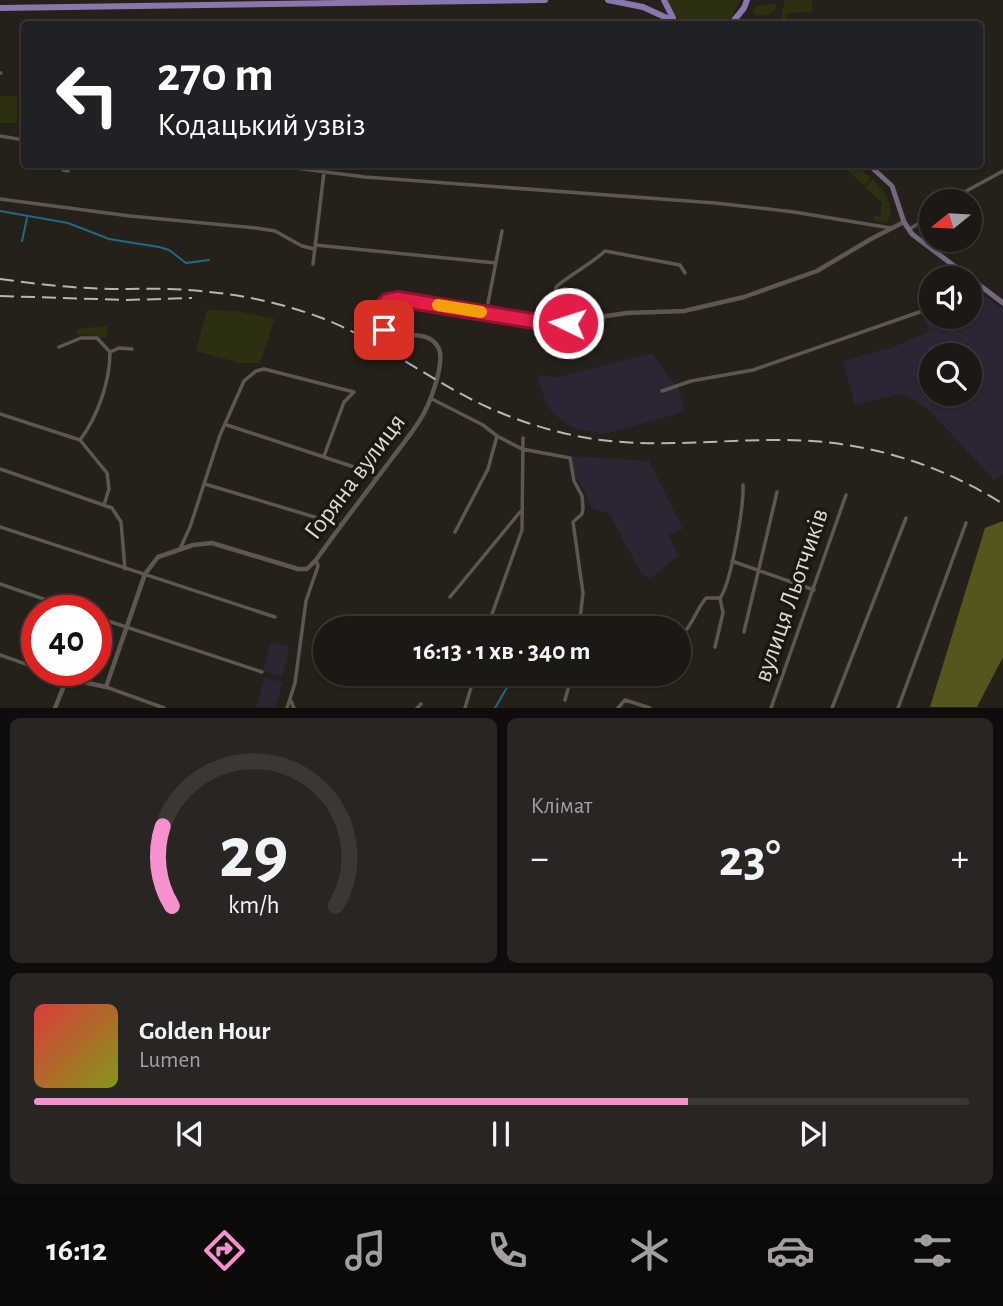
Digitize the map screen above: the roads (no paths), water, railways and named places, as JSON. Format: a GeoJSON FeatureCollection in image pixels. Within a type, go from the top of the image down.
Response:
{"type":"FeatureCollection","features":[{"type":"Feature","properties":{"kind":"main road"},"geometry":{"type":"LineString","coordinates":[[0,8],[54,4],[545,0]]}},
{"type":"Feature","properties":{"kind":"main road"},"geometry":{"type":"LineString","coordinates":[[608,0],[643,7],[674,21]]}},
{"type":"Feature","properties":{"kind":"main road"},"geometry":{"type":"LineString","coordinates":[[664,0],[676,21]]}},
{"type":"Feature","properties":{"kind":"main road"},"geometry":{"type":"LineString","coordinates":[[733,21],[748,0]]}},
{"type":"Feature","properties":{"kind":"main road"},"geometry":{"type":"LineString","coordinates":[[872,168],[892,186],[908,230],[954,266]]}},
{"type":"Feature","properties":{"kind":"main road"},"geometry":{"type":"LineString","coordinates":[[982,287],[1003,303]]}},
{"type":"Feature","properties":{"kind":"street"},"geometry":{"type":"LineString","coordinates":[[0,136],[21,140]]}},
{"type":"Feature","properties":{"kind":"street"},"geometry":{"type":"LineString","coordinates":[[63,168],[68,171]]}},
{"type":"Feature","properties":{"kind":"street"},"geometry":{"type":"LineString","coordinates":[[294,168],[365,177],[715,203],[805,213],[891,228]]}},
{"type":"Feature","properties":{"kind":"street"},"geometry":{"type":"LineString","coordinates":[[970,189],[1003,171]]}},
{"type":"Feature","properties":{"kind":"street"},"geometry":{"type":"LineString","coordinates":[[313,264],[324,172]]}},
{"type":"Feature","properties":{"kind":"street"},"geometry":{"type":"LineString","coordinates":[[0,199],[130,216],[256,228],[275,231],[302,246],[496,263]]}},
{"type":"Feature","properties":{"kind":"street"},"geometry":{"type":"LineString","coordinates":[[685,274],[680,265],[605,251],[556,287],[551,324],[627,313],[684,311],[744,297],[817,271],[904,222]]}},
{"type":"Feature","properties":{"kind":"street"},"geometry":{"type":"LineString","coordinates":[[908,230],[919,223]]}},
{"type":"Feature","properties":{"kind":"street"},"geometry":{"type":"LineString","coordinates":[[488,303],[502,231]]}},
{"type":"Feature","properties":{"kind":"street","name":"Горяна вулиця"},"geometry":{"type":"LineString","coordinates":[[287,708],[295,683],[306,601],[318,566],[316,560],[423,415],[439,370],[441,354],[438,346],[431,340],[388,332],[380,327],[377,317],[383,304],[398,299],[551,324]]}},
{"type":"Feature","properties":{"kind":"street"},"geometry":{"type":"LineString","coordinates":[[662,391],[691,381],[753,370],[919,312]]}},
{"type":"Feature","properties":{"kind":"street"},"geometry":{"type":"LineString","coordinates":[[59,347],[81,338],[97,338],[110,352],[110,365],[96,412],[80,440]]}},
{"type":"Feature","properties":{"kind":"street"},"geometry":{"type":"LineString","coordinates":[[110,352],[119,348],[132,349]]}},
{"type":"Feature","properties":{"kind":"street"},"geometry":{"type":"LineString","coordinates":[[180,548],[205,484],[220,435],[227,425],[244,381],[256,371],[264,369],[354,392],[344,402],[323,457]]}},
{"type":"Feature","properties":{"kind":"street"},"geometry":{"type":"LineString","coordinates":[[430,397],[522,449],[570,458],[573,481],[582,496],[583,508],[582,514],[573,522],[583,593],[580,616]]}},
{"type":"Feature","properties":{"kind":"street"},"geometry":{"type":"LineString","coordinates":[[0,414],[80,440],[107,473],[109,489],[104,505]]}},
{"type":"Feature","properties":{"kind":"street"},"geometry":{"type":"LineString","coordinates":[[227,425],[360,469],[377,478]]}},
{"type":"Feature","properties":{"kind":"street"},"geometry":{"type":"LineString","coordinates":[[455,532],[488,469],[497,436]]}},
{"type":"Feature","properties":{"kind":"street"},"geometry":{"type":"LineString","coordinates":[[492,616],[522,530],[523,438]]}},
{"type":"Feature","properties":{"kind":"street"},"geometry":{"type":"LineString","coordinates":[[0,469],[112,508],[119,516],[125,569]]}},
{"type":"Feature","properties":{"kind":"street"},"geometry":{"type":"LineString","coordinates":[[205,484],[341,525]]}},
{"type":"Feature","properties":{"kind":"street"},"geometry":{"type":"LineString","coordinates":[[720,598],[725,592],[732,561],[743,485]]}},
{"type":"Feature","properties":{"kind":"street"},"geometry":{"type":"LineString","coordinates":[[744,632],[777,492]]}},
{"type":"Feature","properties":{"kind":"street","name":"вулиця Льотчиків"},"geometry":{"type":"LineString","coordinates":[[771,708],[846,495]]}},
{"type":"Feature","properties":{"kind":"street"},"geometry":{"type":"LineString","coordinates":[[450,597],[521,510]]}},
{"type":"Feature","properties":{"kind":"street"},"geometry":{"type":"LineString","coordinates":[[832,708],[906,518]]}},
{"type":"Feature","properties":{"kind":"street"},"geometry":{"type":"LineString","coordinates":[[898,708],[966,523]]}},
{"type":"Feature","properties":{"kind":"street"},"geometry":{"type":"LineString","coordinates":[[0,527],[275,617]]}},
{"type":"Feature","properties":{"kind":"street"},"geometry":{"type":"LineString","coordinates":[[106,687],[145,574],[158,556],[180,548],[212,542],[303,569],[310,567],[316,560]]}},
{"type":"Feature","properties":{"kind":"street"},"geometry":{"type":"LineString","coordinates":[[732,561],[814,590]]}},
{"type":"Feature","properties":{"kind":"street"},"geometry":{"type":"LineString","coordinates":[[0,584],[32,595]]}},
{"type":"Feature","properties":{"kind":"street"},"geometry":{"type":"LineString","coordinates":[[691,627],[698,608],[706,598],[720,598]]}},
{"type":"Feature","properties":{"kind":"street"},"geometry":{"type":"LineString","coordinates":[[715,647],[723,613],[720,598]]}},
{"type":"Feature","properties":{"kind":"street"},"geometry":{"type":"LineString","coordinates":[[112,622],[262,672]]}},
{"type":"Feature","properties":{"kind":"street"},"geometry":{"type":"LineString","coordinates":[[0,655],[21,662]]}},
{"type":"Feature","properties":{"kind":"street"},"geometry":{"type":"LineString","coordinates":[[55,708],[64,686]]}},
{"type":"Feature","properties":{"kind":"street"},"geometry":{"type":"LineString","coordinates":[[101,686],[164,708]]}},
{"type":"Feature","properties":{"kind":"street"},"geometry":{"type":"LineString","coordinates":[[466,708],[472,686]]}},
{"type":"Feature","properties":{"kind":"street"},"geometry":{"type":"LineString","coordinates":[[565,700],[569,686]]}},
{"type":"Feature","properties":{"kind":"street"},"geometry":{"type":"LineString","coordinates":[[290,699],[294,708]]}},
{"type":"Feature","properties":{"kind":"street"},"geometry":{"type":"LineString","coordinates":[[618,708],[625,699],[650,708]]}},
{"type":"Feature","properties":{"kind":"waterway"},"geometry":{"type":"LineString","coordinates":[[0,211],[68,223],[109,239],[159,247],[169,250],[186,263],[209,260]]}},
{"type":"Feature","properties":{"kind":"waterway"},"geometry":{"type":"LineString","coordinates":[[22,241],[27,218]]}},
{"type":"Feature","properties":{"kind":"waterway"},"geometry":{"type":"LineString","coordinates":[[495,708],[508,686]]}},
{"type":"Feature","properties":{"kind":"railway"},"geometry":{"type":"LineString","coordinates":[[0,279],[109,289],[188,290],[264,301],[337,324],[482,405],[556,431],[623,442],[777,440],[866,448],[950,476],[1003,504]]}},
{"type":"Feature","properties":{"kind":"railway"},"geometry":{"type":"LineString","coordinates":[[0,296],[127,300],[192,298]]}}]}
